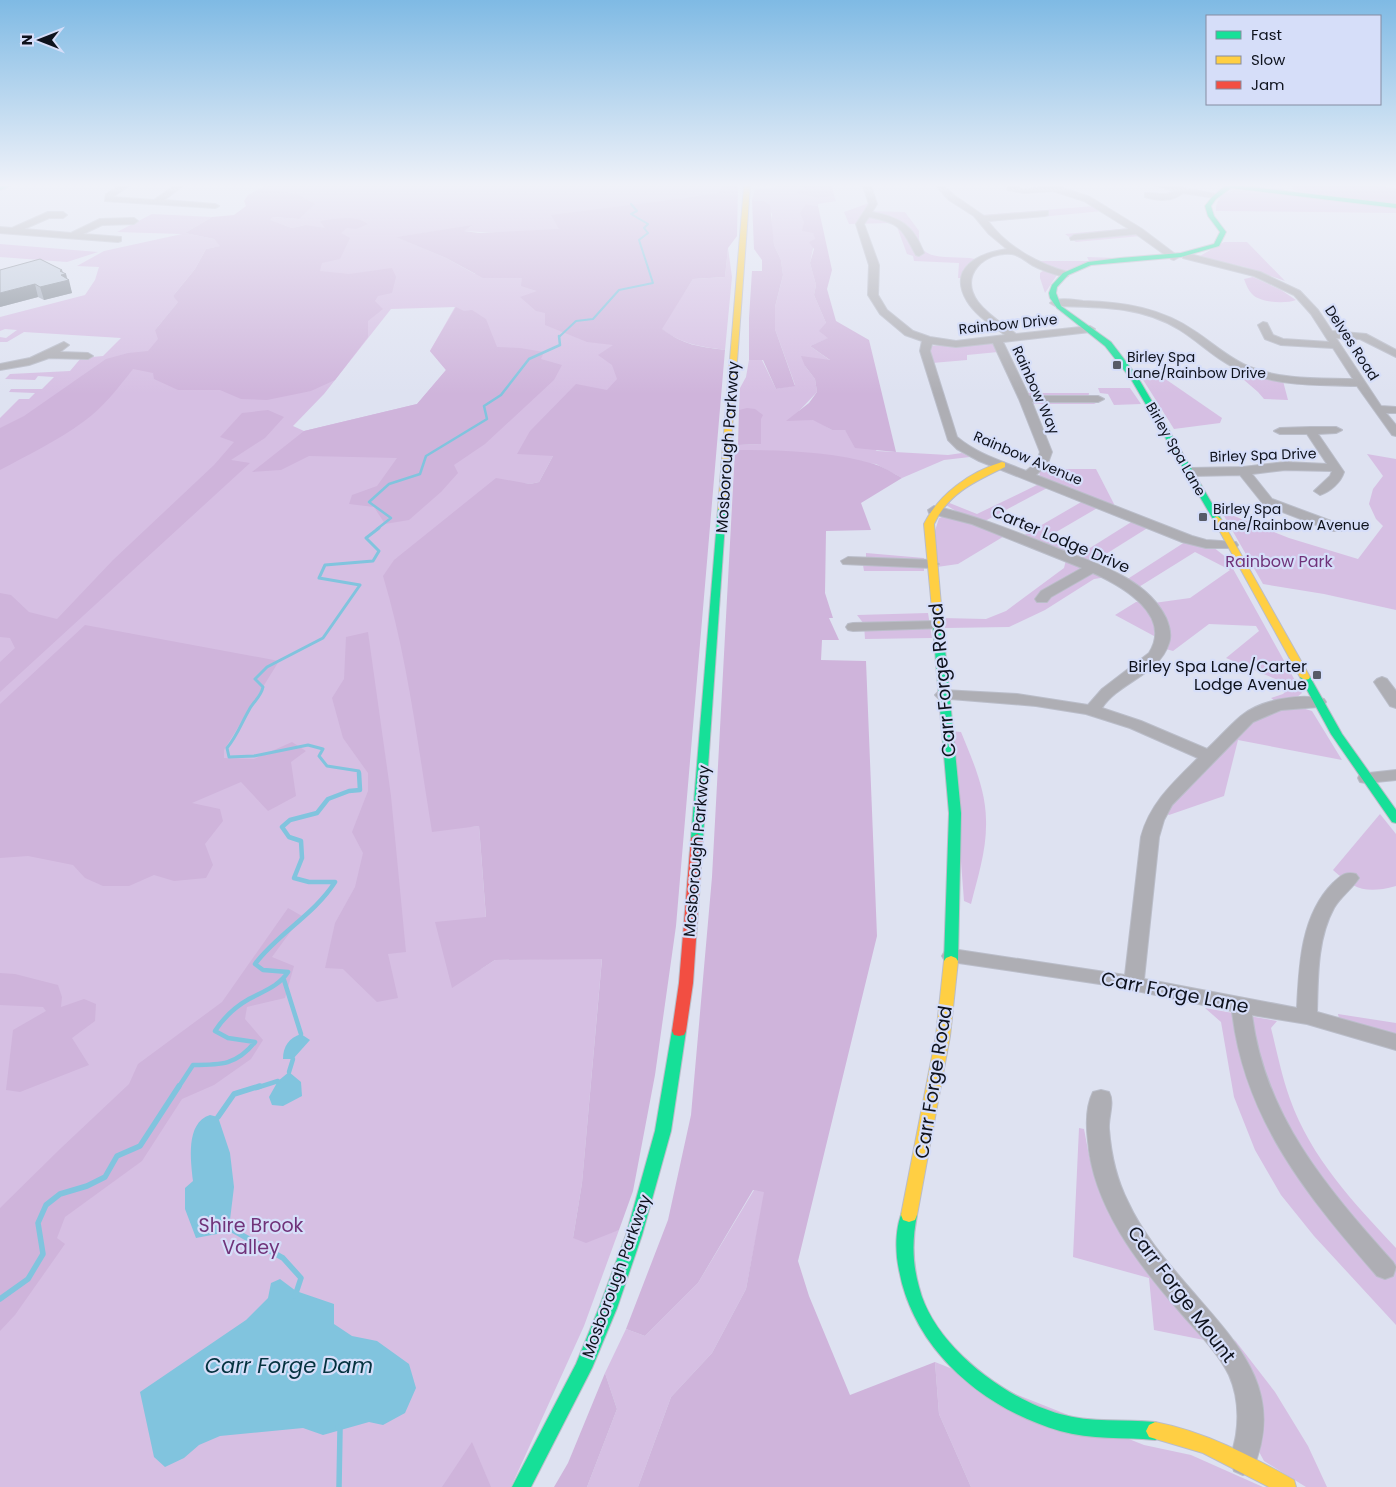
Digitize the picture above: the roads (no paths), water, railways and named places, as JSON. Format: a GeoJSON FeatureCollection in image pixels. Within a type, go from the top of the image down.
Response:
{"type":"FeatureCollection","features":[{"type":"Feature","properties":{"kind":"main road","name":"Mosborough Parkway"},"geometry":{"type":"LineString","coordinates":[[521,1487],[583,1368],[608,1308],[634,1235],[663,1131],[686,982],[742,255]]}},
{"type":"Feature","properties":{"kind":"main road"},"geometry":{"type":"LineString","coordinates":[[1055,303],[1052,292],[1053,287],[1065,274],[1081,267],[1103,262],[1180,256]]}},
{"type":"Feature","properties":{"kind":"main road","name":"Birley Spa Lane"},"geometry":{"type":"LineString","coordinates":[[1055,303],[1108,344],[1122,360],[1163,423],[1318,702],[1366,778],[1396,819]]}},
{"type":"Feature","properties":{"kind":"main road"},"geometry":{"type":"LineString","coordinates":[[934,510],[949,494],[1002,465]]}},
{"type":"Feature","properties":{"kind":"main road","name":"Carr Forge Road"},"geometry":{"type":"LineString","coordinates":[[934,510],[930,524],[932,564],[955,813],[952,956],[943,1036],[905,1236],[905,1262],[912,1288],[922,1314],[935,1336],[958,1365],[982,1386],[1009,1404],[1034,1415],[1061,1423],[1092,1428],[1179,1435],[1198,1440],[1287,1487]]}},
{"type":"Feature","properties":{"kind":"street"},"geometry":{"type":"LineString","coordinates":[[870,255],[874,265],[872,290],[875,301],[883,312],[901,327],[915,336],[928,340]]}},
{"type":"Feature","properties":{"kind":"street"},"geometry":{"type":"LineString","coordinates":[[990,255],[980,259],[971,266],[966,276],[968,288],[973,301],[984,313],[1013,337]]}},
{"type":"Feature","properties":{"kind":"street"},"geometry":{"type":"LineString","coordinates":[[1023,255],[1039,266],[1065,274]]}},
{"type":"Feature","properties":{"kind":"street","name":"Delves Road"},"geometry":{"type":"LineString","coordinates":[[1180,256],[1257,274],[1290,289],[1308,304],[1377,410],[1396,433]]}},
{"type":"Feature","properties":{"kind":"street"},"geometry":{"type":"LineString","coordinates":[[1055,303],[1122,306],[1155,314],[1185,328],[1226,360],[1257,373],[1280,378],[1360,384]]}},
{"type":"Feature","properties":{"kind":"street"},"geometry":{"type":"LineString","coordinates":[[1263,326],[1269,337],[1281,342],[1335,345]]}},
{"type":"Feature","properties":{"kind":"street","name":"Rainbow Drive"},"geometry":{"type":"LineString","coordinates":[[928,340],[956,344],[1090,329]]}},
{"type":"Feature","properties":{"kind":"street"},"geometry":{"type":"LineString","coordinates":[[1328,334],[1362,336],[1396,354]]}},
{"type":"Feature","properties":{"kind":"street","name":"Rainbow Way"},"geometry":{"type":"LineString","coordinates":[[996,339],[1025,399],[1046,452],[1041,466],[1027,475]]}},
{"type":"Feature","properties":{"kind":"street","name":"Rainbow Avenue"},"geometry":{"type":"LineString","coordinates":[[928,340],[924,351],[952,438],[972,452],[1187,539],[1206,544],[1231,545]]}},
{"type":"Feature","properties":{"kind":"street"},"geometry":{"type":"LineString","coordinates":[[0,367],[58,350],[88,356]]}},
{"type":"Feature","properties":{"kind":"street"},"geometry":{"type":"LineString","coordinates":[[1025,399],[1098,399]]}},
{"type":"Feature","properties":{"kind":"street"},"geometry":{"type":"LineString","coordinates":[[1377,410],[1396,410]]}},
{"type":"Feature","properties":{"kind":"street","name":"Birley Spa Drive"},"geometry":{"type":"LineString","coordinates":[[1310,430],[1338,472],[1336,478],[1320,491]]}},
{"type":"Feature","properties":{"kind":"street","name":"Birley Spa Drive"},"geometry":{"type":"LineString","coordinates":[[1280,431],[1336,430]]}},
{"type":"Feature","properties":{"kind":"street","name":"Birley Spa Drive"},"geometry":{"type":"LineString","coordinates":[[1191,472],[1243,472],[1285,466],[1336,468]]}},
{"type":"Feature","properties":{"kind":"street"},"geometry":{"type":"LineString","coordinates":[[1243,472],[1268,502],[1337,528]]}},
{"type":"Feature","properties":{"kind":"street","name":"Carter Lodge Drive"},"geometry":{"type":"LineString","coordinates":[[934,510],[967,518],[1092,568],[1122,582],[1144,598],[1157,616],[1163,636],[1161,645],[1156,654],[1147,663],[1118,683],[1096,704],[1092,711]]}},
{"type":"Feature","properties":{"kind":"street"},"geometry":{"type":"LineString","coordinates":[[848,561],[932,564]]}},
{"type":"Feature","properties":{"kind":"street"},"geometry":{"type":"LineString","coordinates":[[1042,599],[1046,594],[1092,568]]}},
{"type":"Feature","properties":{"kind":"street"},"geometry":{"type":"LineString","coordinates":[[853,627],[937,625]]}},
{"type":"Feature","properties":{"kind":"street"},"geometry":{"type":"LineString","coordinates":[[1382,682],[1396,703]]}},
{"type":"Feature","properties":{"kind":"street"},"geometry":{"type":"LineString","coordinates":[[943,695],[1033,700],[1092,711],[1164,737],[1208,756]]}},
{"type":"Feature","properties":{"kind":"street"},"geometry":{"type":"LineString","coordinates":[[1134,984],[1150,837],[1154,820],[1171,794],[1247,719],[1256,713],[1279,705],[1318,702]]}},
{"type":"Feature","properties":{"kind":"street"},"geometry":{"type":"LineString","coordinates":[[1366,778],[1396,775]]}},
{"type":"Feature","properties":{"kind":"street"},"geometry":{"type":"LineString","coordinates":[[1306,1017],[1307,976],[1317,923],[1327,902],[1340,885],[1350,878]]}},
{"type":"Feature","properties":{"kind":"street","name":"Carr Forge Lane"},"geometry":{"type":"LineString","coordinates":[[952,956],[1040,968],[1134,984],[1306,1017],[1396,1042]]}},
{"type":"Feature","properties":{"kind":"street"},"geometry":{"type":"LineString","coordinates":[[1241,1005],[1254,1073],[1270,1111],[1316,1189],[1384,1269]]}},
{"type":"Feature","properties":{"kind":"street","name":"Carr Forge Mount"},"geometry":{"type":"LineString","coordinates":[[1101,1098],[1097,1115],[1097,1136],[1101,1161],[1108,1183],[1122,1212],[1139,1242],[1164,1276],[1225,1346],[1235,1360],[1242,1378],[1248,1397],[1251,1431],[1242,1462]]}},
{"type":"Feature","properties":{"kind":"water"},"geometry":{"type":"Polygon","coordinates":[[[301,1034],[310,1040],[293,1059],[283,1059],[287,1043],[301,1034]]]}},
{"type":"Feature","properties":{"kind":"water"},"geometry":{"type":"Polygon","coordinates":[[[289,1072],[301,1082],[302,1096],[283,1106],[272,1105],[269,1097],[278,1081],[289,1072]]]}},
{"type":"Feature","properties":{"kind":"water"},"geometry":{"type":"Polygon","coordinates":[[[210,1115],[218,1117],[230,1153],[234,1187],[229,1228],[222,1233],[196,1238],[185,1209],[185,1188],[193,1181],[191,1144],[193,1134],[202,1119],[210,1115]]]}},
{"type":"Feature","properties":{"kind":"water","name":"Carr Forge Dam"},"geometry":{"type":"Polygon","coordinates":[[[280,1279],[296,1291],[334,1304],[334,1324],[352,1336],[377,1341],[409,1364],[416,1388],[405,1413],[383,1425],[369,1422],[323,1435],[303,1428],[220,1436],[199,1445],[184,1458],[165,1467],[154,1457],[140,1392],[246,1320],[268,1298],[271,1283],[280,1279]]]}},
{"type":"Feature","properties":{"kind":"waterway"},"geometry":{"type":"LineString","coordinates":[[559,337],[576,321],[593,319],[619,290],[653,283],[644,255]]}},
{"type":"Feature","properties":{"kind":"waterway"},"geometry":{"type":"LineString","coordinates":[[377,529],[391,518],[369,502],[389,484],[420,474],[426,456],[487,419],[484,406],[501,395],[529,359],[560,345],[559,337]]}},
{"type":"Feature","properties":{"kind":"waterway"},"geometry":{"type":"LineString","coordinates":[[359,773],[359,771],[327,766],[319,756],[323,749],[308,745],[254,756],[229,757],[227,748],[262,691],[263,687],[255,679],[267,667],[323,638],[360,585],[319,578],[325,565],[373,561],[379,551],[366,538],[379,528]]}},
{"type":"Feature","properties":{"kind":"waterway"},"geometry":{"type":"LineString","coordinates":[[178,1088],[193,1065],[212,1065],[228,1062],[242,1055],[255,1042],[228,1038],[215,1031],[234,1009],[271,988],[284,977],[288,972],[263,970],[255,964],[274,943],[317,904],[335,882],[309,882],[294,878],[302,858],[301,841],[289,837],[282,827],[290,820],[317,813],[328,799],[349,791],[360,790],[359,773]]}},
{"type":"Feature","properties":{"kind":"waterway"},"geometry":{"type":"LineString","coordinates":[[284,980],[301,1034]]}},
{"type":"Feature","properties":{"kind":"waterway"},"geometry":{"type":"LineString","coordinates":[[289,1072],[293,1059]]}},
{"type":"Feature","properties":{"kind":"waterway"},"geometry":{"type":"LineString","coordinates":[[256,1088],[278,1081]]}},
{"type":"Feature","properties":{"kind":"waterway"},"geometry":{"type":"LineString","coordinates":[[0,1299],[28,1279],[43,1254],[38,1223],[46,1205],[60,1194],[87,1186],[105,1177],[117,1156],[140,1146],[179,1086]]}},
{"type":"Feature","properties":{"kind":"waterway"},"geometry":{"type":"LineString","coordinates":[[218,1117],[234,1094],[260,1086]]}},
{"type":"Feature","properties":{"kind":"waterway"},"geometry":{"type":"LineString","coordinates":[[229,1228],[283,1258],[301,1278],[295,1296]]}},
{"type":"Feature","properties":{"kind":"waterway"},"geometry":{"type":"LineString","coordinates":[[338,1427],[340,1430],[339,1487]]}},
{"type":"Feature","properties":{"kind":"place","name":"Birley Spa Lane/Rainbow Drive"},"geometry":{"type":"Point","coordinates":[1117,365]}},
{"type":"Feature","properties":{"kind":"place","name":"Birley Spa Lane/Rainbow Avenue"},"geometry":{"type":"Point","coordinates":[1203,517]}},
{"type":"Feature","properties":{"kind":"place","name":"Birley Spa Lane/Carter Lodge Avenue"},"geometry":{"type":"Point","coordinates":[1317,675]}},
{"type":"Feature","properties":{"kind":"park label","name":"Rainbow Park"},"geometry":{"type":"Point","coordinates":[1279,561]}},
{"type":"Feature","properties":{"kind":"park label","name":"Shire Brook Valley"},"geometry":{"type":"Point","coordinates":[251,1236]}}]}
